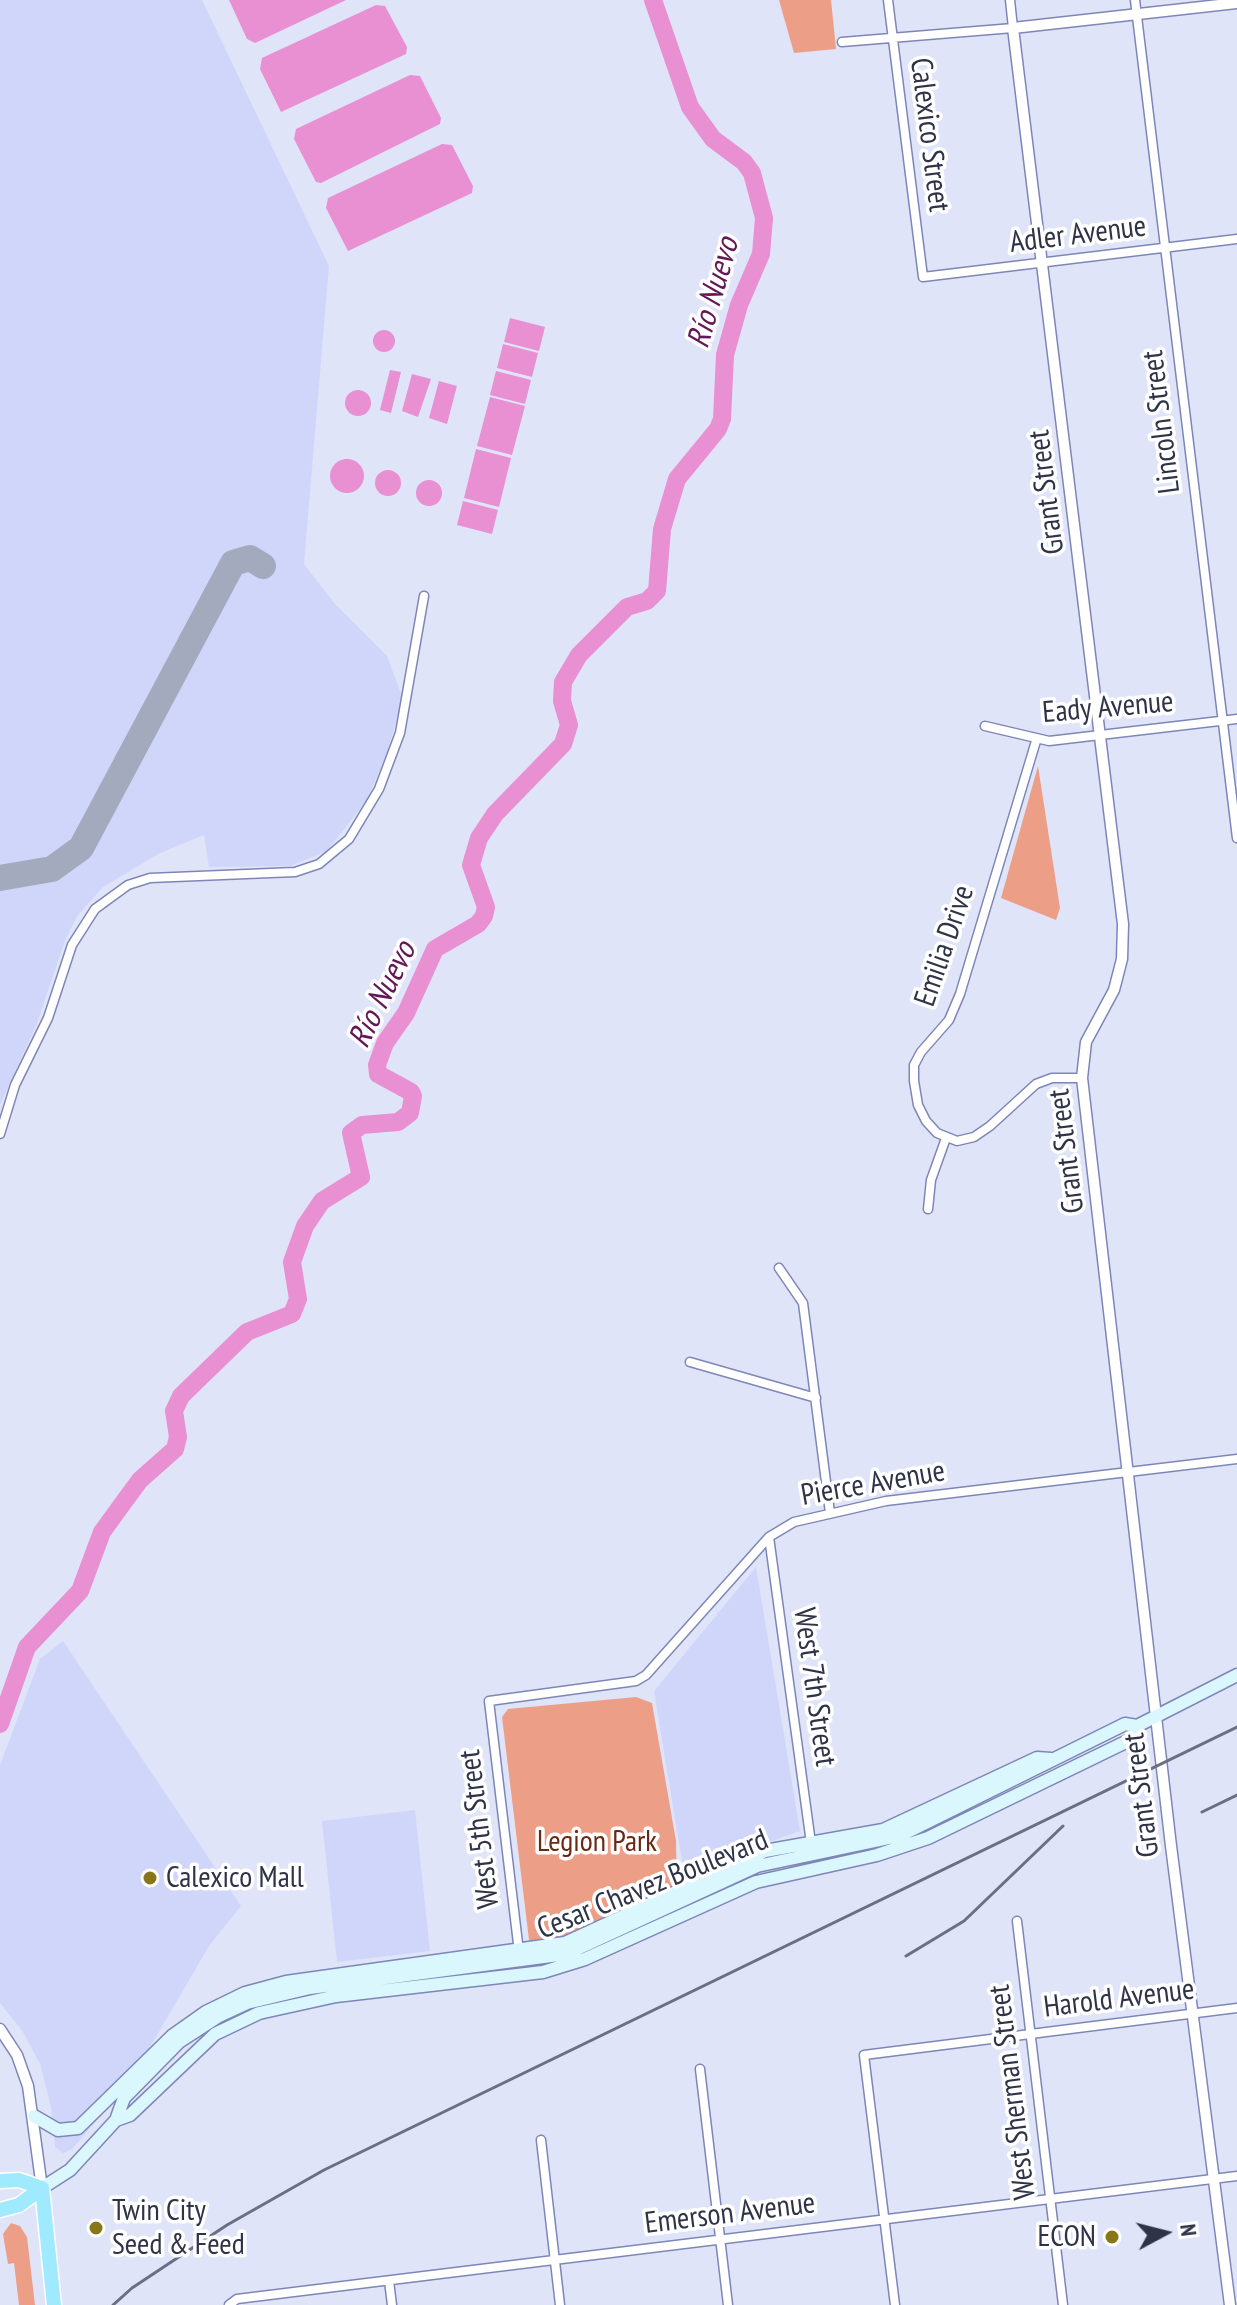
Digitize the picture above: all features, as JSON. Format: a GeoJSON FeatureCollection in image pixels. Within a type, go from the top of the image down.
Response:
{"type":"FeatureCollection","features":[{"type":"Feature","properties":{"kind":"highway"},"geometry":{"type":"LineString","coordinates":[[0,2181],[19,2180],[42,2188],[54,2305]]}},
{"type":"Feature","properties":{"kind":"highway","name":"Cesar Chavez Boulevard"},"geometry":{"type":"LineString","coordinates":[[0,2210],[21,2204],[42,2188]]}},
{"type":"Feature","properties":{"kind":"main road","name":"Cesar Chavez Boulevard"},"geometry":{"type":"LineString","coordinates":[[42,2188],[70,2170],[116,2120],[124,2098],[179,2042],[219,2016],[247,2003],[310,1988],[566,1954],[757,1866],[899,1836],[1125,1724],[1137,1726],[1237,1675]]}},
{"type":"Feature","properties":{"kind":"main road","name":"Cesar Chavez Boulevard"},"geometry":{"type":"LineString","coordinates":[[116,2120],[130,2115],[215,2034],[259,2013],[336,1996],[543,1972],[585,1959],[756,1882],[877,1855],[928,1838],[1134,1738],[1137,1726]]}},
{"type":"Feature","properties":{"kind":"main road"},"geometry":{"type":"LineString","coordinates":[[34,2116],[58,2130],[78,2128],[172,2036],[206,2012],[245,1993],[313,1977],[519,1952],[565,1943],[593,1933],[681,1888],[765,1851],[883,1830],[1037,1758],[1054,1759]]}},
{"type":"Feature","properties":{"kind":"street","name":"Calexico Street"},"geometry":{"type":"LineString","coordinates":[[888,0],[923,277]]}},
{"type":"Feature","properties":{"kind":"street","name":"Grant Street"},"geometry":{"type":"LineString","coordinates":[[1010,0],[1123,924],[1122,959],[1114,990],[1086,1042],[1082,1078],[1230,2305]]}},
{"type":"Feature","properties":{"kind":"street","name":"Lincoln Street"},"geometry":{"type":"LineString","coordinates":[[1135,0],[1237,838]]}},
{"type":"Feature","properties":{"kind":"street"},"geometry":{"type":"LineString","coordinates":[[842,42],[1136,16],[1237,3]]}},
{"type":"Feature","properties":{"kind":"street","name":"Adler Avenue"},"geometry":{"type":"LineString","coordinates":[[923,277],[1237,239]]}},
{"type":"Feature","properties":{"kind":"street"},"geometry":{"type":"LineString","coordinates":[[0,1134],[15,1085],[48,1018],[72,945],[95,909],[128,885],[150,878],[295,872],[334,855],[349,839],[379,789],[400,733],[424,596]]}},
{"type":"Feature","properties":{"kind":"street","name":"Eady Avenue"},"geometry":{"type":"LineString","coordinates":[[985,726],[1036,741],[1237,719]]}},
{"type":"Feature","properties":{"kind":"street","name":"Emilia Drive"},"geometry":{"type":"LineString","coordinates":[[946,1138],[926,1121],[918,1105],[914,1065],[921,1052],[949,1020],[960,994],[1036,741]]}},
{"type":"Feature","properties":{"kind":"street"},"geometry":{"type":"LineString","coordinates":[[928,1209],[931,1180],[946,1138],[957,1141],[974,1137],[1036,1084],[1052,1078],[1082,1078]]}},
{"type":"Feature","properties":{"kind":"street"},"geometry":{"type":"LineString","coordinates":[[779,1268],[803,1303],[830,1513]]}},
{"type":"Feature","properties":{"kind":"street"},"geometry":{"type":"LineString","coordinates":[[690,1362],[816,1398]]}},
{"type":"Feature","properties":{"kind":"street","name":"Pierce Avenue"},"geometry":{"type":"LineString","coordinates":[[489,1701],[636,1681],[646,1675],[769,1537],[794,1522],[886,1501],[1237,1459]]}},
{"type":"Feature","properties":{"kind":"street","name":"West 7th Street"},"geometry":{"type":"LineString","coordinates":[[769,1537],[811,1843]]}},
{"type":"Feature","properties":{"kind":"street","name":"West 5th Street"},"geometry":{"type":"LineString","coordinates":[[489,1701],[519,1952]]}},
{"type":"Feature","properties":{"kind":"street","name":"West Sherman Street"},"geometry":{"type":"LineString","coordinates":[[1017,1921],[1063,2305]]}},
{"type":"Feature","properties":{"kind":"street","name":"Harold Avenue"},"geometry":{"type":"LineString","coordinates":[[884,2219],[864,2055],[1237,2008]]}},
{"type":"Feature","properties":{"kind":"street"},"geometry":{"type":"LineString","coordinates":[[0,2029],[23,2070],[34,2116],[42,2188]]}},
{"type":"Feature","properties":{"kind":"street"},"geometry":{"type":"LineString","coordinates":[[700,2069],[728,2305]]}},
{"type":"Feature","properties":{"kind":"street"},"geometry":{"type":"LineString","coordinates":[[541,2140],[560,2305]]}},
{"type":"Feature","properties":{"kind":"street","name":"Emerson Avenue"},"geometry":{"type":"LineString","coordinates":[[229,2304],[389,2281],[1237,2176]]}},
{"type":"Feature","properties":{"kind":"street"},"geometry":{"type":"LineString","coordinates":[[884,2219],[895,2305]]}},
{"type":"Feature","properties":{"kind":"street"},"geometry":{"type":"LineString","coordinates":[[389,2281],[392,2305]]}},
{"type":"Feature","properties":{"kind":"shaded area"},"geometry":{"type":"Polygon","coordinates":[[[0,0],[202,0],[329,266],[304,564],[335,604],[387,656],[403,699],[387,753],[367,800],[327,851],[290,866],[209,867],[204,835],[160,853],[103,887],[78,915],[66,938],[37,1023],[0,1105],[0,0]]]}},
{"type":"Feature","properties":{"kind":"shaded area"},"geometry":{"type":"Polygon","coordinates":[[[229,0],[346,0],[255,43],[247,39],[229,0]]]}},
{"type":"Feature","properties":{"kind":"shaded area"},"geometry":{"type":"Polygon","coordinates":[[[376,5],[385,6],[407,47],[406,54],[281,112],[260,69],[262,58],[376,5]]]}},
{"type":"Feature","properties":{"kind":"shaded area"},"geometry":{"type":"Polygon","coordinates":[[[410,75],[420,76],[441,118],[440,124],[321,183],[316,182],[294,139],[296,129],[410,75]]]}},
{"type":"Feature","properties":{"kind":"shaded area"},"geometry":{"type":"Polygon","coordinates":[[[442,144],[452,145],[473,186],[472,193],[348,251],[326,208],[328,198],[442,144]]]}},
{"type":"Feature","properties":{"kind":"shaded area"},"geometry":{"type":"Polygon","coordinates":[[[510,318],[545,327],[539,351],[504,342],[510,318]]]}},
{"type":"Feature","properties":{"kind":"shaded area"},"geometry":{"type":"Polygon","coordinates":[[[380,330],[388,330],[395,341],[388,352],[380,352],[373,345],[373,337],[380,330]]]}},
{"type":"Feature","properties":{"kind":"shaded area"},"geometry":{"type":"Polygon","coordinates":[[[503,344],[538,353],[532,377],[497,368],[503,344]]]}},
{"type":"Feature","properties":{"kind":"shaded area"},"geometry":{"type":"Polygon","coordinates":[[[390,370],[401,372],[391,413],[380,410],[390,370]]]}},
{"type":"Feature","properties":{"kind":"shaded area"},"geometry":{"type":"Polygon","coordinates":[[[496,371],[531,380],[525,404],[490,395],[496,371]]]}},
{"type":"Feature","properties":{"kind":"shaded area"},"geometry":{"type":"Polygon","coordinates":[[[412,374],[431,379],[418,417],[402,411],[412,374]]]}},
{"type":"Feature","properties":{"kind":"shaded area"},"geometry":{"type":"Polygon","coordinates":[[[439,381],[457,386],[447,424],[429,418],[439,381]]]}},
{"type":"Feature","properties":{"kind":"shaded area"},"geometry":{"type":"Polygon","coordinates":[[[358,390],[367,394],[371,403],[367,412],[358,416],[349,412],[345,403],[349,394],[358,390]]]}},
{"type":"Feature","properties":{"kind":"shaded area"},"geometry":{"type":"Polygon","coordinates":[[[490,397],[525,406],[512,455],[477,446],[490,397]]]}},
{"type":"Feature","properties":{"kind":"shaded area"},"geometry":{"type":"Polygon","coordinates":[[[476,449],[511,458],[499,507],[464,498],[476,449]]]}},
{"type":"Feature","properties":{"kind":"shaded area"},"geometry":{"type":"Polygon","coordinates":[[[347,459],[359,464],[364,476],[359,488],[347,493],[335,488],[330,476],[335,464],[347,459]]]}},
{"type":"Feature","properties":{"kind":"shaded area"},"geometry":{"type":"Polygon","coordinates":[[[388,470],[397,474],[401,483],[397,492],[388,496],[379,492],[375,483],[379,474],[388,470]]]}},
{"type":"Feature","properties":{"kind":"shaded area"},"geometry":{"type":"Polygon","coordinates":[[[429,480],[438,484],[442,493],[438,502],[429,506],[420,502],[416,493],[420,484],[429,480]]]}},
{"type":"Feature","properties":{"kind":"shaded area"},"geometry":{"type":"Polygon","coordinates":[[[463,501],[498,510],[492,534],[457,525],[463,501]]]}},
{"type":"Feature","properties":{"kind":"shaded area"},"geometry":{"type":"Polygon","coordinates":[[[756,1567],[800,1831],[684,1873],[654,1691],[756,1567]]]}},
{"type":"Feature","properties":{"kind":"shaded area","name":"Calexico Mall"},"geometry":{"type":"Polygon","coordinates":[[[63,1641],[241,1906],[209,1946],[129,2083],[72,2149],[63,2153],[55,2147],[51,2107],[40,2064],[23,2032],[0,2003],[0,1765],[40,1659],[63,1641]]]}},
{"type":"Feature","properties":{"kind":"shaded area"},"geometry":{"type":"Polygon","coordinates":[[[415,1810],[430,1951],[337,1962],[322,1821],[415,1810]]]}},
{"type":"Feature","properties":{"kind":"green space"},"geometry":{"type":"Polygon","coordinates":[[[779,0],[831,0],[836,49],[794,53],[779,0]]]}},
{"type":"Feature","properties":{"kind":"green space"},"geometry":{"type":"Polygon","coordinates":[[[1038,766],[1060,908],[1056,920],[1001,898],[1038,766]]]}},
{"type":"Feature","properties":{"kind":"green space","name":"Legion Park"},"geometry":{"type":"Polygon","coordinates":[[[636,1697],[652,1703],[676,1841],[677,1895],[591,1939],[530,1948],[502,1717],[508,1709],[636,1697]]]}},
{"type":"Feature","properties":{"kind":"green space"},"geometry":{"type":"Polygon","coordinates":[[[11,2223],[20,2226],[27,2237],[35,2305],[19,2305],[14,2263],[8,2264],[3,2234],[11,2223]]]}},
{"type":"Feature","properties":{"kind":"waterway","name":"Río Nuevo"},"geometry":{"type":"LineString","coordinates":[[0,1724],[27,1647],[80,1591],[102,1532],[140,1480],[175,1449],[178,1437],[174,1411],[181,1396],[247,1332],[292,1314],[298,1299],[292,1262],[305,1226],[322,1201],[361,1177],[351,1133],[362,1125],[398,1122],[410,1113],[411,1092],[378,1074],[377,1065],[385,1043],[406,1013],[435,949],[478,924],[484,916],[486,907],[471,865],[479,838],[495,814],[563,744],[569,725],[562,701],[563,682],[579,655],[627,607],[647,601],[657,591],[662,529],[677,479],[718,429],[722,419],[725,355],[739,305],[761,254],[764,218],[752,173],[744,162],[713,139],[690,107],[653,0]]}},
{"type":"Feature","properties":{"kind":"taxiway"},"geometry":{"type":"LineString","coordinates":[[0,878],[52,869],[81,848],[233,563],[250,558],[263,566]]}},
{"type":"Feature","properties":{"kind":"railway"},"geometry":{"type":"LineString","coordinates":[[113,2305],[132,2288],[227,2225],[324,2170],[1237,1727]]}},
{"type":"Feature","properties":{"kind":"railway"},"geometry":{"type":"LineString","coordinates":[[1202,1812],[1237,1795]]}},
{"type":"Feature","properties":{"kind":"railway"},"geometry":{"type":"LineString","coordinates":[[906,1956],[964,1921],[1063,1826]]}},
{"type":"Feature","properties":{"kind":"place","name":"Calexico Mall"},"geometry":{"type":"Point","coordinates":[150,1878]}},
{"type":"Feature","properties":{"kind":"place","name":"Twin City Seed & Feed"},"geometry":{"type":"Point","coordinates":[96,2228]}},
{"type":"Feature","properties":{"kind":"place","name":"ECON"},"geometry":{"type":"Point","coordinates":[1112,2237]}}]}
